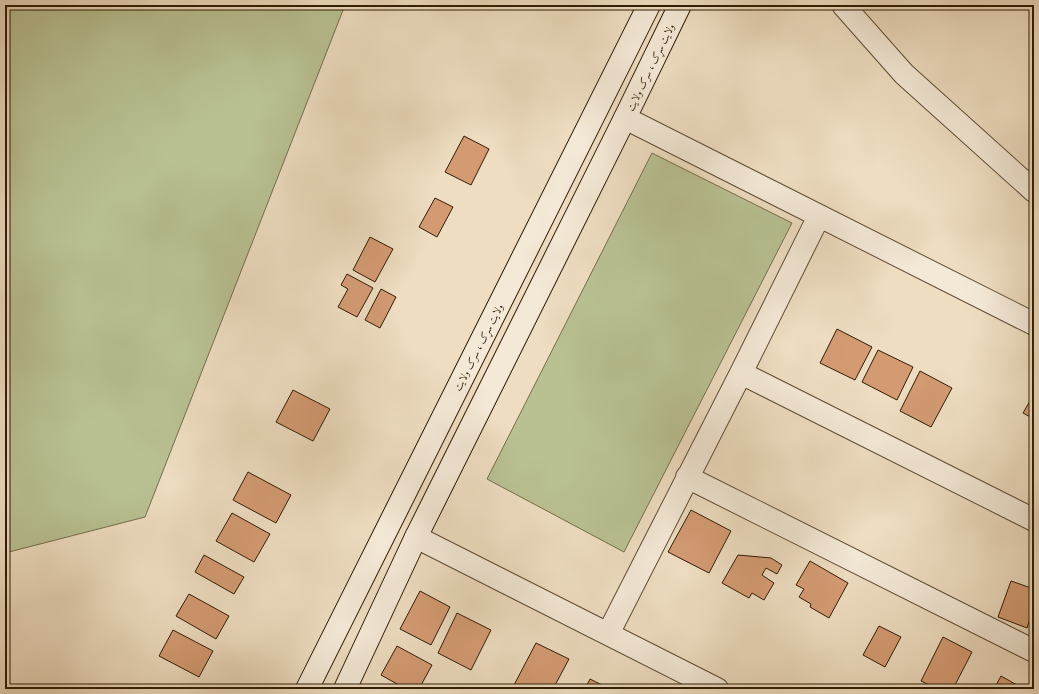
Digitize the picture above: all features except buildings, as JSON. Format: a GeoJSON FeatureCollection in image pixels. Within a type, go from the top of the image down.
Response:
{"type":"FeatureCollection","features":[{"type":"Feature","properties":{"kind":"street","name":"ولایت سړک ، سرک ولایت"},"geometry":{"type":"LineString","coordinates":[[307,689],[649,5]]}},
{"type":"Feature","properties":{"kind":"street","name":"ولایت سړک ، سرک ولایت"},"geometry":{"type":"LineString","coordinates":[[345,689],[416,537],[680,5]]}},
{"type":"Feature","properties":{"kind":"street"},"geometry":{"type":"LineString","coordinates":[[843,5],[904,74],[1034,191]]}},
{"type":"Feature","properties":{"kind":"street"},"geometry":{"type":"LineString","coordinates":[[625,118],[1034,324]]}},
{"type":"Feature","properties":{"kind":"street"},"geometry":{"type":"LineString","coordinates":[[608,634],[819,216]]}},
{"type":"Feature","properties":{"kind":"street"},"geometry":{"type":"LineString","coordinates":[[741,373],[1034,520]]}},
{"type":"Feature","properties":{"kind":"street"},"geometry":{"type":"LineString","coordinates":[[688,477],[1034,651]]}},
{"type":"Feature","properties":{"kind":"street"},"geometry":{"type":"LineString","coordinates":[[416,537],[717,689]]}},
{"type":"Feature","properties":{"kind":"green space"},"geometry":{"type":"Polygon","coordinates":[[[5,5],[345,5],[145,517],[5,553],[5,5]]]}},
{"type":"Feature","properties":{"kind":"green space"},"geometry":{"type":"Polygon","coordinates":[[[652,153],[792,223],[624,552],[487,479],[652,153]]]}}]}
